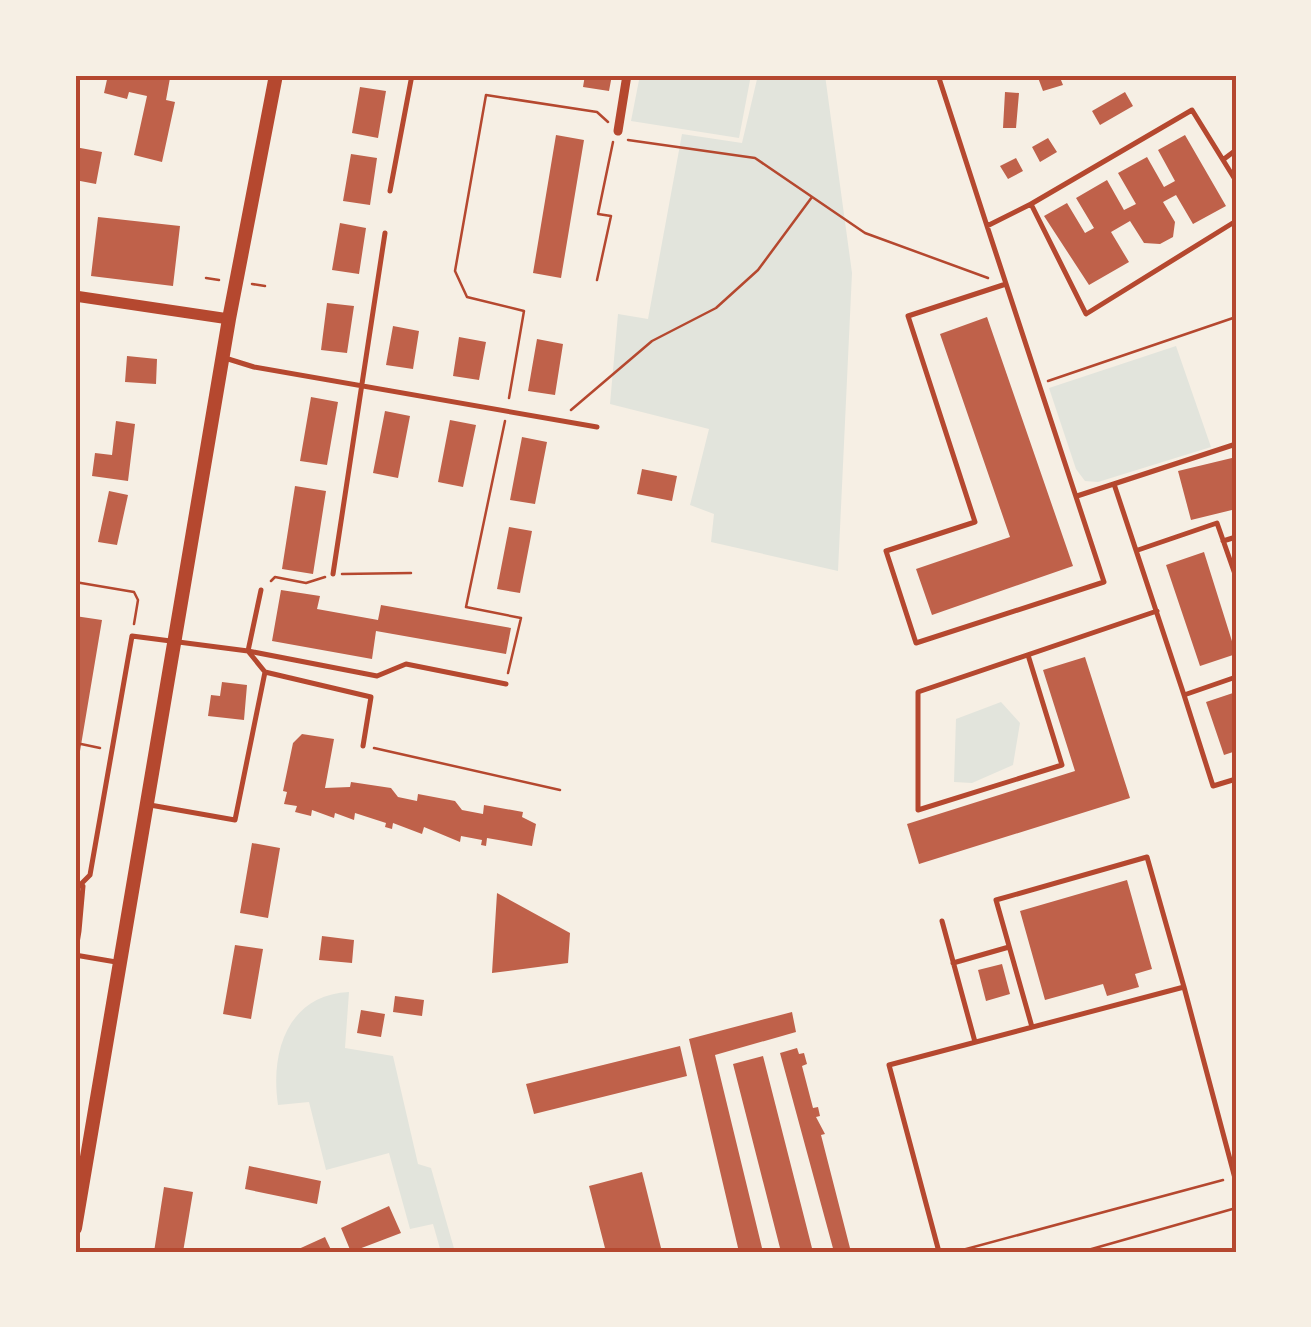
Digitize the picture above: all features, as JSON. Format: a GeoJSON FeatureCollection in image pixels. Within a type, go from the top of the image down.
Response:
{"type":"FeatureCollection","features":[{"type":"Feature","properties":{"kind":"main road"},"geometry":{"type":"LineString","coordinates":[[75,1228],[228,319],[276,75]]}},
{"type":"Feature","properties":{"kind":"street"},"geometry":{"type":"LineString","coordinates":[[618,131],[626,75]]}},
{"type":"Feature","properties":{"kind":"street"},"geometry":{"type":"LineString","coordinates":[[75,296],[228,319]]}},
{"type":"Feature","properties":{"kind":"lane"},"geometry":{"type":"LineString","coordinates":[[390,191],[412,75]]}},
{"type":"Feature","properties":{"kind":"lane"},"geometry":{"type":"LineString","coordinates":[[938,75],[1104,582],[916,643],[886,551],[975,522],[908,316],[1006,284]]}},
{"type":"Feature","properties":{"kind":"lane"},"geometry":{"type":"LineString","coordinates":[[987,226],[1192,110],[1236,181]]}},
{"type":"Feature","properties":{"kind":"lane"},"geometry":{"type":"LineString","coordinates":[[1224,159],[1236,150]]}},
{"type":"Feature","properties":{"kind":"lane"},"geometry":{"type":"LineString","coordinates":[[1031,204],[1086,314],[1236,221]]}},
{"type":"Feature","properties":{"kind":"lane"},"geometry":{"type":"LineString","coordinates":[[333,574],[385,233]]}},
{"type":"Feature","properties":{"kind":"lane"},"geometry":{"type":"LineString","coordinates":[[222,357],[361,386],[597,427]]}},
{"type":"Feature","properties":{"kind":"lane"},"geometry":{"type":"LineString","coordinates":[[1077,496],[1236,444]]}},
{"type":"Feature","properties":{"kind":"lane"},"geometry":{"type":"LineString","coordinates":[[1114,484],[1213,786],[1236,779]]}},
{"type":"Feature","properties":{"kind":"lane"},"geometry":{"type":"LineString","coordinates":[[1138,550],[1217,523],[1236,577]]}},
{"type":"Feature","properties":{"kind":"lane"},"geometry":{"type":"LineString","coordinates":[[1223,541],[1236,537]]}},
{"type":"Feature","properties":{"kind":"lane"},"geometry":{"type":"LineString","coordinates":[[261,590],[248,650],[265,672],[371,696],[363,746]]}},
{"type":"Feature","properties":{"kind":"lane"},"geometry":{"type":"LineString","coordinates":[[1028,655],[1062,766],[918,810],[918,692],[1157,611]]}},
{"type":"Feature","properties":{"kind":"lane"},"geometry":{"type":"LineString","coordinates":[[122,963],[75,955],[83,886],[90,875],[132,636],[248,650],[377,676],[406,664],[506,684]]}},
{"type":"Feature","properties":{"kind":"lane"},"geometry":{"type":"LineString","coordinates":[[148,804],[235,820],[265,672]]}},
{"type":"Feature","properties":{"kind":"lane"},"geometry":{"type":"LineString","coordinates":[[1184,695],[1236,677]]}},
{"type":"Feature","properties":{"kind":"lane"},"geometry":{"type":"LineString","coordinates":[[1032,1027],[996,900],[1147,857],[1235,1180]]}},
{"type":"Feature","properties":{"kind":"lane"},"geometry":{"type":"LineString","coordinates":[[75,890],[83,886]]}},
{"type":"Feature","properties":{"kind":"lane"},"geometry":{"type":"LineString","coordinates":[[942,921],[975,1042]]}},
{"type":"Feature","properties":{"kind":"lane"},"geometry":{"type":"LineString","coordinates":[[953,962],[1009,947]]}},
{"type":"Feature","properties":{"kind":"lane"},"geometry":{"type":"LineString","coordinates":[[939,1252],[889,1065],[1184,987]]}},
{"type":"Feature","properties":{"kind":"path"},"geometry":{"type":"LineString","coordinates":[[506,684],[521,618],[466,606],[524,310],[467,297],[455,270],[486,94],[597,112],[626,140],[755,158],[865,233],[1006,284]]}},
{"type":"Feature","properties":{"kind":"path"},"geometry":{"type":"LineString","coordinates":[[597,280],[611,216],[598,214],[612,144]]}},
{"type":"Feature","properties":{"kind":"path"},"geometry":{"type":"LineString","coordinates":[[558,420],[652,341],[716,308],[758,270],[812,196]]}},
{"type":"Feature","properties":{"kind":"path"},"geometry":{"type":"LineString","coordinates":[[1039,384],[1236,318]]}},
{"type":"Feature","properties":{"kind":"path"},"geometry":{"type":"LineString","coordinates":[[75,582],[134,592],[138,600],[132,636]]}},
{"type":"Feature","properties":{"kind":"path"},"geometry":{"type":"LineString","coordinates":[[81,744],[112,750]]}},
{"type":"Feature","properties":{"kind":"path"},"geometry":{"type":"LineString","coordinates":[[363,746],[560,790]]}},
{"type":"Feature","properties":{"kind":"path"},"geometry":{"type":"LineString","coordinates":[[955,1252],[1235,1180]]}},
{"type":"Feature","properties":{"kind":"path"},"geometry":{"type":"LineString","coordinates":[[1081,1252],[1236,1208]]}},
{"type":"Feature","properties":{"kind":"shaded area"},"geometry":{"type":"Polygon","coordinates":[[[640,75],[751,75],[739,138],[631,121],[640,75]]]}},
{"type":"Feature","properties":{"kind":"shaded area"},"geometry":{"type":"Polygon","coordinates":[[[758,75],[825,75],[852,273],[838,571],[711,542],[714,514],[690,505],[709,429],[610,404],[618,314],[648,319],[682,134],[742,143],[758,75]]]}},
{"type":"Feature","properties":{"kind":"shaded area"},"geometry":{"type":"Polygon","coordinates":[[[1176,346],[1211,447],[1098,482],[1085,481],[1076,469],[1049,388],[1176,346]]]}},
{"type":"Feature","properties":{"kind":"shaded area"},"geometry":{"type":"Polygon","coordinates":[[[1001,702],[1020,723],[1013,765],[972,783],[954,782],[956,719],[1001,702]]]}},
{"type":"Feature","properties":{"kind":"shaded area"},"geometry":{"type":"Polygon","coordinates":[[[349,992],[345,1048],[393,1056],[418,1164],[431,1168],[455,1252],[441,1252],[433,1224],[410,1229],[389,1153],[326,1170],[309,1102],[278,1105],[277,1065],[288,1029],[311,1003],[349,992]]]}},
{"type":"Feature","properties":{"kind":"building"},"geometry":{"type":"Polygon","coordinates":[[[108,75],[170,78],[166,100],[175,102],[162,162],[134,155],[147,96],[129,92],[127,99],[104,93],[108,75]]]}},
{"type":"Feature","properties":{"kind":"building"},"geometry":{"type":"Polygon","coordinates":[[[585,75],[612,75],[609,91],[583,87],[585,75]]]}},
{"type":"Feature","properties":{"kind":"building"},"geometry":{"type":"Polygon","coordinates":[[[1037,75],[1059,75],[1063,85],[1043,91],[1037,75]]]}},
{"type":"Feature","properties":{"kind":"building"},"geometry":{"type":"Polygon","coordinates":[[[360,87],[386,91],[378,138],[352,133],[360,87]]]}},
{"type":"Feature","properties":{"kind":"building"},"geometry":{"type":"Polygon","coordinates":[[[1005,92],[1019,93],[1016,128],[1003,128],[1005,92]]]}},
{"type":"Feature","properties":{"kind":"building"},"geometry":{"type":"Polygon","coordinates":[[[1125,92],[1133,106],[1100,125],[1092,111],[1125,92]]]}},
{"type":"Feature","properties":{"kind":"building"},"geometry":{"type":"Polygon","coordinates":[[[556,135],[584,140],[561,278],[533,273],[556,135]]]}},
{"type":"Feature","properties":{"kind":"building"},"geometry":{"type":"Polygon","coordinates":[[[1185,135],[1226,206],[1193,224],[1176,195],[1163,202],[1175,222],[1173,237],[1160,244],[1144,243],[1130,221],[1111,232],[1129,262],[1089,285],[1044,216],[1067,203],[1085,233],[1094,228],[1076,198],[1107,180],[1124,210],[1136,204],[1118,173],[1147,157],[1164,187],[1175,181],[1158,150],[1185,135]]]}},
{"type":"Feature","properties":{"kind":"building"},"geometry":{"type":"Polygon","coordinates":[[[1048,138],[1057,152],[1040,162],[1032,147],[1048,138]]]}},
{"type":"Feature","properties":{"kind":"building"},"geometry":{"type":"Polygon","coordinates":[[[75,147],[102,152],[96,184],[75,180],[75,147]]]}},
{"type":"Feature","properties":{"kind":"building"},"geometry":{"type":"Polygon","coordinates":[[[351,154],[377,158],[370,205],[343,201],[351,154]]]}},
{"type":"Feature","properties":{"kind":"building"},"geometry":{"type":"Polygon","coordinates":[[[1016,158],[1023,171],[1008,179],[1000,166],[1016,158]]]}},
{"type":"Feature","properties":{"kind":"building"},"geometry":{"type":"Polygon","coordinates":[[[98,217],[180,226],[173,286],[91,276],[98,217]]]}},
{"type":"Feature","properties":{"kind":"building"},"geometry":{"type":"Polygon","coordinates":[[[340,223],[366,228],[359,274],[332,270],[340,223]]]}},
{"type":"Feature","properties":{"kind":"building"},"geometry":{"type":"Polygon","coordinates":[[[327,303],[354,306],[347,353],[321,350],[327,303]]]}},
{"type":"Feature","properties":{"kind":"building"},"geometry":{"type":"Polygon","coordinates":[[[987,317],[1073,566],[932,615],[916,569],[1010,537],[940,334],[987,317]]]}},
{"type":"Feature","properties":{"kind":"building"},"geometry":{"type":"Polygon","coordinates":[[[393,326],[419,331],[413,369],[386,365],[393,326]]]}},
{"type":"Feature","properties":{"kind":"building"},"geometry":{"type":"Polygon","coordinates":[[[459,337],[486,342],[479,380],[453,376],[459,337]]]}},
{"type":"Feature","properties":{"kind":"building"},"geometry":{"type":"Polygon","coordinates":[[[537,339],[563,344],[555,395],[528,391],[537,339]]]}},
{"type":"Feature","properties":{"kind":"building"},"geometry":{"type":"Polygon","coordinates":[[[127,356],[157,359],[156,384],[125,382],[127,356]]]}},
{"type":"Feature","properties":{"kind":"building"},"geometry":{"type":"Polygon","coordinates":[[[311,397],[338,402],[327,465],[300,461],[311,397]]]}},
{"type":"Feature","properties":{"kind":"building"},"geometry":{"type":"Polygon","coordinates":[[[385,411],[410,416],[398,478],[373,473],[385,411]]]}},
{"type":"Feature","properties":{"kind":"building"},"geometry":{"type":"Polygon","coordinates":[[[450,420],[476,425],[463,487],[438,482],[450,420]]]}},
{"type":"Feature","properties":{"kind":"building"},"geometry":{"type":"Polygon","coordinates":[[[116,421],[135,424],[128,481],[92,476],[95,453],[112,455],[116,421]]]}},
{"type":"Feature","properties":{"kind":"building"},"geometry":{"type":"Polygon","coordinates":[[[522,437],[547,442],[535,504],[510,500],[522,437]]]}},
{"type":"Feature","properties":{"kind":"building"},"geometry":{"type":"Polygon","coordinates":[[[1236,457],[1236,509],[1191,520],[1178,471],[1236,457]]]}},
{"type":"Feature","properties":{"kind":"building"},"geometry":{"type":"Polygon","coordinates":[[[642,469],[677,476],[672,501],[637,494],[642,469]]]}},
{"type":"Feature","properties":{"kind":"building"},"geometry":{"type":"Polygon","coordinates":[[[295,486],[326,491],[313,574],[282,569],[295,486]]]}},
{"type":"Feature","properties":{"kind":"building"},"geometry":{"type":"Polygon","coordinates":[[[109,491],[128,495],[117,545],[98,542],[109,491]]]}},
{"type":"Feature","properties":{"kind":"building"},"geometry":{"type":"Polygon","coordinates":[[[509,527],[532,531],[520,593],[497,589],[509,527]]]}},
{"type":"Feature","properties":{"kind":"building"},"geometry":{"type":"Polygon","coordinates":[[[1204,552],[1236,654],[1200,666],[1166,565],[1204,552]]]}},
{"type":"Feature","properties":{"kind":"building"},"geometry":{"type":"Polygon","coordinates":[[[281,590],[320,596],[317,609],[378,620],[381,605],[511,628],[506,654],[376,631],[372,659],[272,641],[281,590]]]}},
{"type":"Feature","properties":{"kind":"building"},"geometry":{"type":"Polygon","coordinates":[[[75,616],[102,620],[77,769],[75,769],[75,616]]]}},
{"type":"Feature","properties":{"kind":"building"},"geometry":{"type":"Polygon","coordinates":[[[1085,657],[1130,798],[919,864],[907,824],[1075,771],[1043,670],[1085,657]]]}},
{"type":"Feature","properties":{"kind":"building"},"geometry":{"type":"Polygon","coordinates":[[[222,682],[247,685],[244,720],[208,716],[211,695],[220,696],[222,682]]]}},
{"type":"Feature","properties":{"kind":"building"},"geometry":{"type":"Polygon","coordinates":[[[1236,692],[1236,751],[1224,755],[1206,702],[1236,692]]]}},
{"type":"Feature","properties":{"kind":"building"},"geometry":{"type":"Polygon","coordinates":[[[302,734],[334,739],[325,788],[350,787],[351,782],[391,788],[398,797],[417,801],[418,794],[455,801],[462,810],[483,814],[484,805],[523,812],[522,817],[536,824],[532,846],[487,838],[486,846],[481,845],[482,840],[461,836],[460,842],[424,827],[422,834],[393,823],[392,829],[385,827],[386,823],[355,813],[354,820],[335,813],[334,818],[312,810],[311,816],[295,812],[297,806],[284,804],[287,792],[283,791],[293,743],[302,734]]]}},
{"type":"Feature","properties":{"kind":"building"},"geometry":{"type":"Polygon","coordinates":[[[252,843],[280,848],[268,918],[240,913],[252,843]]]}},
{"type":"Feature","properties":{"kind":"building"},"geometry":{"type":"Polygon","coordinates":[[[1127,880],[1152,969],[1135,974],[1139,987],[1107,996],[1103,984],[1045,1000],[1020,911],[1127,880]]]}},
{"type":"Feature","properties":{"kind":"building"},"geometry":{"type":"Polygon","coordinates":[[[497,893],[570,933],[568,963],[492,973],[497,893]]]}},
{"type":"Feature","properties":{"kind":"building"},"geometry":{"type":"Polygon","coordinates":[[[322,936],[354,940],[352,963],[319,960],[322,936]]]}},
{"type":"Feature","properties":{"kind":"building"},"geometry":{"type":"Polygon","coordinates":[[[235,945],[263,949],[251,1019],[223,1014],[235,945]]]}},
{"type":"Feature","properties":{"kind":"building"},"geometry":{"type":"Polygon","coordinates":[[[1002,964],[1010,994],[986,1001],[978,970],[1002,964]]]}},
{"type":"Feature","properties":{"kind":"building"},"geometry":{"type":"Polygon","coordinates":[[[395,996],[424,1000],[422,1016],[393,1012],[395,996]]]}},
{"type":"Feature","properties":{"kind":"building"},"geometry":{"type":"Polygon","coordinates":[[[361,1010],[385,1014],[381,1037],[357,1033],[361,1010]]]}},
{"type":"Feature","properties":{"kind":"building"},"geometry":{"type":"Polygon","coordinates":[[[792,1012],[796,1032],[715,1055],[763,1252],[739,1252],[689,1039],[792,1012]]]}},
{"type":"Feature","properties":{"kind":"building"},"geometry":{"type":"Polygon","coordinates":[[[680,1046],[687,1076],[534,1114],[526,1084],[680,1046]]]}},
{"type":"Feature","properties":{"kind":"building"},"geometry":{"type":"Polygon","coordinates":[[[797,1048],[799,1054],[804,1053],[807,1064],[802,1066],[813,1108],[818,1107],[820,1116],[816,1117],[825,1134],[821,1135],[851,1252],[834,1252],[780,1053],[797,1048]]]}},
{"type":"Feature","properties":{"kind":"building"},"geometry":{"type":"Polygon","coordinates":[[[763,1056],[813,1252],[781,1252],[733,1064],[763,1056]]]}},
{"type":"Feature","properties":{"kind":"building"},"geometry":{"type":"Polygon","coordinates":[[[249,1166],[321,1181],[317,1204],[245,1189],[249,1166]]]}},
{"type":"Feature","properties":{"kind":"building"},"geometry":{"type":"Polygon","coordinates":[[[642,1172],[662,1252],[606,1252],[589,1186],[642,1172]]]}},
{"type":"Feature","properties":{"kind":"building"},"geometry":{"type":"Polygon","coordinates":[[[164,1187],[193,1192],[183,1252],[154,1252],[164,1187]]]}},
{"type":"Feature","properties":{"kind":"building"},"geometry":{"type":"Polygon","coordinates":[[[389,1206],[401,1233],[351,1252],[341,1228],[389,1206]]]}},
{"type":"Feature","properties":{"kind":"building"},"geometry":{"type":"Polygon","coordinates":[[[325,1237],[332,1252],[292,1252],[325,1237]]]}}]}
